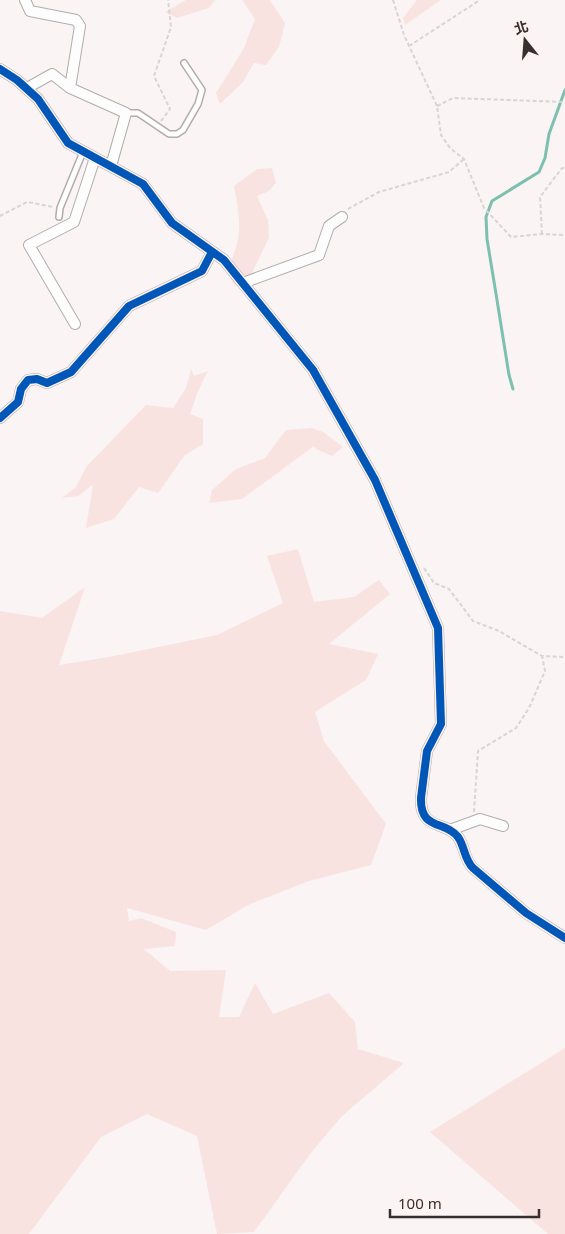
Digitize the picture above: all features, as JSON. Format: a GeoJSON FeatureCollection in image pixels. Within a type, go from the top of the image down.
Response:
{"type":"FeatureCollection","features":[{"type":"Feature","properties":{"kind":"street"},"geometry":{"type":"LineString","coordinates":[[25,0],[30,11],[76,20],[80,26],[70,88]]}},
{"type":"Feature","properties":{"kind":"street"},"geometry":{"type":"LineString","coordinates":[[0,69],[27,88],[68,143],[143,184],[172,223],[224,260],[313,370],[376,480],[438,628],[441,724],[427,751],[420,805],[431,823],[450,830],[458,837],[464,848],[467,862],[473,868],[526,914],[565,938]]}},
{"type":"Feature","properties":{"kind":"street"},"geometry":{"type":"LineString","coordinates":[[27,88],[52,74],[70,88],[126,113],[111,166]]}},
{"type":"Feature","properties":{"kind":"street"},"geometry":{"type":"LineString","coordinates":[[75,324],[29,245],[74,222],[95,158]]}},
{"type":"Feature","properties":{"kind":"street"},"geometry":{"type":"LineString","coordinates":[[243,283],[319,255],[329,226],[342,217]]}},
{"type":"Feature","properties":{"kind":"street"},"geometry":{"type":"LineString","coordinates":[[0,418],[18,402],[21,389],[28,380],[37,379],[48,384],[71,372],[130,306],[202,271],[212,252]]}},
{"type":"Feature","properties":{"kind":"street"},"geometry":{"type":"LineString","coordinates":[[450,830],[480,819],[503,826]]}},
{"type":"Feature","properties":{"kind":"lane"},"geometry":{"type":"LineString","coordinates":[[126,113],[138,113],[170,134],[177,134],[183,130],[198,104],[202,90],[184,63]]}},
{"type":"Feature","properties":{"kind":"lane"},"geometry":{"type":"LineString","coordinates":[[59,217],[60,208],[83,152]]}},
{"type":"Feature","properties":{"kind":"path"},"geometry":{"type":"LineString","coordinates":[[158,126],[170,109],[154,76],[171,27],[168,0]]}},
{"type":"Feature","properties":{"kind":"path"},"geometry":{"type":"LineString","coordinates":[[393,0],[404,35],[437,106],[441,135],[450,148],[464,159],[484,208],[511,237],[542,234],[565,235]]}},
{"type":"Feature","properties":{"kind":"path"},"geometry":{"type":"LineString","coordinates":[[409,46],[480,0]]}},
{"type":"Feature","properties":{"kind":"path"},"geometry":{"type":"LineString","coordinates":[[437,106],[453,98],[565,102]]}},
{"type":"Feature","properties":{"kind":"path"},"geometry":{"type":"LineString","coordinates":[[342,217],[348,209],[379,192],[449,172],[464,159]]}},
{"type":"Feature","properties":{"kind":"path"},"geometry":{"type":"LineString","coordinates":[[542,234],[540,197],[562,168],[565,168]]}},
{"type":"Feature","properties":{"kind":"path"},"geometry":{"type":"LineString","coordinates":[[0,216],[27,202],[60,208]]}},
{"type":"Feature","properties":{"kind":"path"},"geometry":{"type":"LineString","coordinates":[[410,561],[422,566],[434,583],[449,589],[473,621],[499,631],[542,656],[565,657]]}},
{"type":"Feature","properties":{"kind":"path"},"geometry":{"type":"LineString","coordinates":[[473,822],[478,751],[516,728],[528,708],[545,671],[542,656]]}},
{"type":"Feature","properties":{"kind":"shaded area"},"geometry":{"type":"Polygon","coordinates":[[[186,0],[215,0],[209,8],[177,18],[165,12],[186,0]]]}},
{"type":"Feature","properties":{"kind":"shaded area"},"geometry":{"type":"Polygon","coordinates":[[[242,0],[270,0],[285,23],[279,47],[266,65],[254,63],[243,82],[220,104],[216,93],[244,48],[255,19],[242,0]]]}},
{"type":"Feature","properties":{"kind":"shaded area"},"geometry":{"type":"Polygon","coordinates":[[[417,0],[441,0],[405,25],[403,18],[417,0]]]}},
{"type":"Feature","properties":{"kind":"shaded area"},"geometry":{"type":"Polygon","coordinates":[[[272,168],[276,183],[269,191],[257,196],[268,220],[269,238],[251,275],[235,286],[226,272],[232,260],[239,230],[234,186],[257,169],[272,168]]]}},
{"type":"Feature","properties":{"kind":"shaded area"},"geometry":{"type":"Polygon","coordinates":[[[191,369],[194,376],[208,371],[198,391],[190,414],[203,419],[203,444],[184,456],[158,493],[139,487],[114,519],[86,528],[93,485],[78,496],[62,498],[76,487],[86,467],[146,405],[173,408],[186,388],[191,369]]]}},
{"type":"Feature","properties":{"kind":"shaded area"},"geometry":{"type":"Polygon","coordinates":[[[312,428],[323,432],[343,447],[332,456],[316,449],[314,446],[242,499],[209,503],[212,490],[236,469],[265,458],[286,430],[312,428]]]}},
{"type":"Feature","properties":{"kind":"shaded area"},"geometry":{"type":"Polygon","coordinates":[[[298,549],[314,602],[354,597],[379,580],[390,594],[329,644],[378,654],[366,680],[315,712],[324,741],[386,824],[371,865],[309,881],[250,904],[206,930],[127,908],[129,921],[141,918],[176,932],[175,946],[144,949],[170,971],[226,970],[219,1017],[239,1017],[255,983],[273,1014],[329,993],[355,1022],[358,1049],[404,1063],[342,1116],[310,1154],[254,1232],[217,1234],[197,1136],[147,1114],[101,1137],[29,1234],[0,1234],[0,611],[42,618],[85,587],[59,665],[217,635],[283,603],[267,556],[298,549]]]}},
{"type":"Feature","properties":{"kind":"shaded area"},"geometry":{"type":"Polygon","coordinates":[[[565,1048],[565,1234],[548,1234],[430,1132],[565,1048]]]}},
{"type":"Feature","properties":{"kind":"waterway"},"geometry":{"type":"LineString","coordinates":[[513,389],[509,375],[487,239],[486,217],[492,201],[539,172],[545,158],[549,134],[565,90]]}},
{"type":"Feature","properties":{"kind":"cycle path"},"geometry":{"type":"LineString","coordinates":[[0,69],[17,80],[38,99],[68,143],[143,184],[172,223],[224,260],[313,370],[375,480],[438,628],[441,724],[427,751],[421,798],[425,816],[434,824],[447,828],[458,837],[473,868],[526,913],[565,938]]}},
{"type":"Feature","properties":{"kind":"cycle path"},"geometry":{"type":"LineString","coordinates":[[0,418],[18,402],[21,389],[28,380],[37,379],[47,383],[71,372],[129,306],[202,271],[212,252]]}}]}
